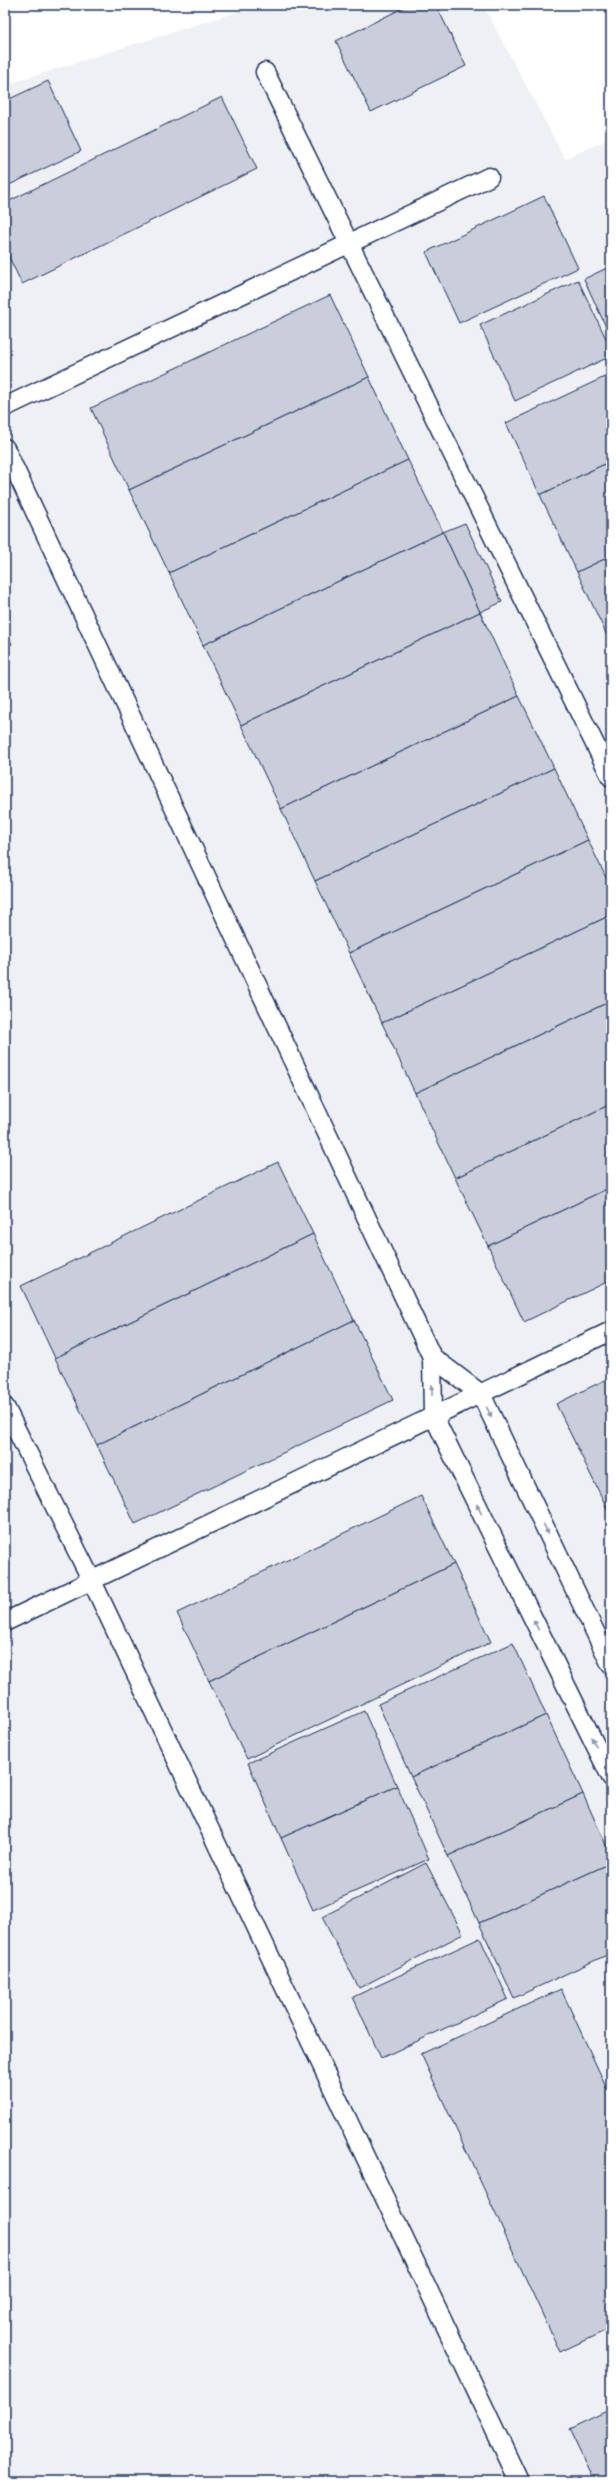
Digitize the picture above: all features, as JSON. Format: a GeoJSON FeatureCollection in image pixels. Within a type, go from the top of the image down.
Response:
{"type":"FeatureCollection","features":[{"type":"Feature","properties":{"kind":"lane"},"geometry":{"type":"LineString","coordinates":[[265,72],[611,777]]}},
{"type":"Feature","properties":{"kind":"lane"},"geometry":{"type":"LineString","coordinates":[[5,407],[489,177]]}},
{"type":"Feature","properties":{"kind":"lane"},"geometry":{"type":"LineString","coordinates":[[5,448],[432,1357],[432,1415],[611,1777]]}},
{"type":"Feature","properties":{"kind":"lane"},"geometry":{"type":"LineString","coordinates":[[5,1622],[432,1415],[611,1332]]}},
{"type":"Feature","properties":{"kind":"lane"},"geometry":{"type":"LineString","coordinates":[[432,1357],[480,1394],[611,1665]]}},
{"type":"Feature","properties":{"kind":"lane"},"geometry":{"type":"LineString","coordinates":[[5,1407],[91,1579],[519,2481]]}},
{"type":"Feature","properties":{"kind":"shaded area"},"geometry":{"type":"Polygon","coordinates":[[[259,5],[483,5],[565,159],[611,138],[611,2481],[5,2481],[5,85],[259,5]]]}},
{"type":"Feature","properties":{"kind":"building"},"geometry":{"type":"Polygon","coordinates":[[[409,5],[436,5],[466,66],[371,112],[336,41],[409,5]]]}},
{"type":"Feature","properties":{"kind":"building"},"geometry":{"type":"Polygon","coordinates":[[[48,81],[81,151],[5,187],[5,101],[48,81]]]}},
{"type":"Feature","properties":{"kind":"building"},"geometry":{"type":"Polygon","coordinates":[[[222,97],[257,169],[22,284],[5,249],[5,203],[222,97]]]}},
{"type":"Feature","properties":{"kind":"building"},"geometry":{"type":"Polygon","coordinates":[[[544,196],[578,268],[459,323],[426,252],[544,196]]]}},
{"type":"Feature","properties":{"kind":"building"},"geometry":{"type":"Polygon","coordinates":[[[611,266],[611,338],[584,279],[611,266]]]}},
{"type":"Feature","properties":{"kind":"building"},"geometry":{"type":"Polygon","coordinates":[[[578,280],[611,349],[611,356],[515,401],[480,325],[578,280]]]}},
{"type":"Feature","properties":{"kind":"building"},"geometry":{"type":"Polygon","coordinates":[[[330,295],[369,377],[129,490],[91,408],[330,295]]]}},
{"type":"Feature","properties":{"kind":"building"},"geometry":{"type":"Polygon","coordinates":[[[611,374],[611,461],[540,495],[506,423],[611,374]]]}},
{"type":"Feature","properties":{"kind":"building"},"geometry":{"type":"Polygon","coordinates":[[[369,377],[408,460],[169,573],[129,490],[369,377]]]}},
{"type":"Feature","properties":{"kind":"building"},"geometry":{"type":"Polygon","coordinates":[[[408,460],[443,532],[203,645],[169,573],[408,460]]]}},
{"type":"Feature","properties":{"kind":"building"},"geometry":{"type":"Polygon","coordinates":[[[611,461],[611,556],[577,572],[540,495],[611,461]]]}},
{"type":"Feature","properties":{"kind":"building"},"geometry":{"type":"Polygon","coordinates":[[[465,523],[502,602],[480,612],[443,532],[465,523]]]}},
{"type":"Feature","properties":{"kind":"building"},"geometry":{"type":"Polygon","coordinates":[[[443,532],[480,612],[241,725],[203,645],[443,532]]]}},
{"type":"Feature","properties":{"kind":"building"},"geometry":{"type":"Polygon","coordinates":[[[611,556],[611,644],[577,572],[611,556]]]}},
{"type":"Feature","properties":{"kind":"building"},"geometry":{"type":"Polygon","coordinates":[[[480,612],[519,696],[281,809],[241,725],[480,612]]]}},
{"type":"Feature","properties":{"kind":"building"},"geometry":{"type":"Polygon","coordinates":[[[5,629],[12,644],[5,647],[5,629]]]}},
{"type":"Feature","properties":{"kind":"building"},"geometry":{"type":"Polygon","coordinates":[[[519,696],[554,768],[315,881],[281,809],[519,696]]]}},
{"type":"Feature","properties":{"kind":"building"},"geometry":{"type":"Polygon","coordinates":[[[554,768],[588,840],[349,953],[315,881],[554,768]]]}},
{"type":"Feature","properties":{"kind":"building"},"geometry":{"type":"Polygon","coordinates":[[[588,840],[611,888],[611,915],[382,1023],[349,953],[588,840]]]}},
{"type":"Feature","properties":{"kind":"building"},"geometry":{"type":"Polygon","coordinates":[[[611,915],[611,1001],[415,1093],[382,1023],[611,915]]]}},
{"type":"Feature","properties":{"kind":"building"},"geometry":{"type":"Polygon","coordinates":[[[611,1001],[611,1104],[455,1178],[415,1093],[611,1001]]]}},
{"type":"Feature","properties":{"kind":"building"},"geometry":{"type":"Polygon","coordinates":[[[611,1104],[611,1187],[488,1246],[455,1178],[611,1104]]]}},
{"type":"Feature","properties":{"kind":"building"},"geometry":{"type":"Polygon","coordinates":[[[278,1162],[313,1234],[55,1358],[21,1286],[278,1162]]]}},
{"type":"Feature","properties":{"kind":"building"},"geometry":{"type":"Polygon","coordinates":[[[611,1187],[611,1280],[524,1322],[488,1246],[611,1187]]]}},
{"type":"Feature","properties":{"kind":"building"},"geometry":{"type":"Polygon","coordinates":[[[313,1234],[354,1320],[97,1445],[55,1358],[313,1234]]]}},
{"type":"Feature","properties":{"kind":"building"},"geometry":{"type":"Polygon","coordinates":[[[354,1320],[393,1400],[135,1524],[97,1445],[354,1320]]]}},
{"type":"Feature","properties":{"kind":"building"},"geometry":{"type":"Polygon","coordinates":[[[611,1377],[611,1499],[604,1502],[556,1404],[611,1377]]]}},
{"type":"Feature","properties":{"kind":"building"},"geometry":{"type":"Polygon","coordinates":[[[421,1496],[454,1564],[209,1681],[177,1613],[421,1496]]]}},
{"type":"Feature","properties":{"kind":"building"},"geometry":{"type":"Polygon","coordinates":[[[611,1499],[611,1518],[604,1502],[611,1499]]]}},
{"type":"Feature","properties":{"kind":"building"},"geometry":{"type":"Polygon","coordinates":[[[454,1564],[491,1642],[247,1759],[209,1681],[454,1564]]]}},
{"type":"Feature","properties":{"kind":"building"},"geometry":{"type":"Polygon","coordinates":[[[513,1643],[546,1715],[411,1777],[378,1704],[513,1643]]]}},
{"type":"Feature","properties":{"kind":"building"},"geometry":{"type":"Polygon","coordinates":[[[364,1711],[397,1786],[281,1838],[248,1763],[364,1711]]]}},
{"type":"Feature","properties":{"kind":"building"},"geometry":{"type":"Polygon","coordinates":[[[546,1715],[583,1794],[448,1856],[411,1777],[546,1715]]]}},
{"type":"Feature","properties":{"kind":"building"},"geometry":{"type":"Polygon","coordinates":[[[397,1786],[429,1859],[313,1910],[281,1838],[397,1786]]]}},
{"type":"Feature","properties":{"kind":"building"},"geometry":{"type":"Polygon","coordinates":[[[583,1794],[611,1856],[611,1863],[479,1923],[448,1856],[583,1794]]]}},
{"type":"Feature","properties":{"kind":"building"},"geometry":{"type":"Polygon","coordinates":[[[426,1863],[463,1934],[359,1988],[322,1917],[426,1863]]]}},
{"type":"Feature","properties":{"kind":"building"},"geometry":{"type":"Polygon","coordinates":[[[611,1863],[611,1953],[514,1998],[479,1923],[611,1863]]]}},
{"type":"Feature","properties":{"kind":"building"},"geometry":{"type":"Polygon","coordinates":[[[480,1938],[508,1999],[381,2058],[353,1997],[480,1938]]]}},
{"type":"Feature","properties":{"kind":"building"},"geometry":{"type":"Polygon","coordinates":[[[561,1989],[611,2097],[611,2328],[560,2352],[421,2054],[561,1989]]]}},
{"type":"Feature","properties":{"kind":"building"},"geometry":{"type":"Polygon","coordinates":[[[611,2409],[611,2481],[594,2481],[569,2429],[611,2409]]]}}]}
